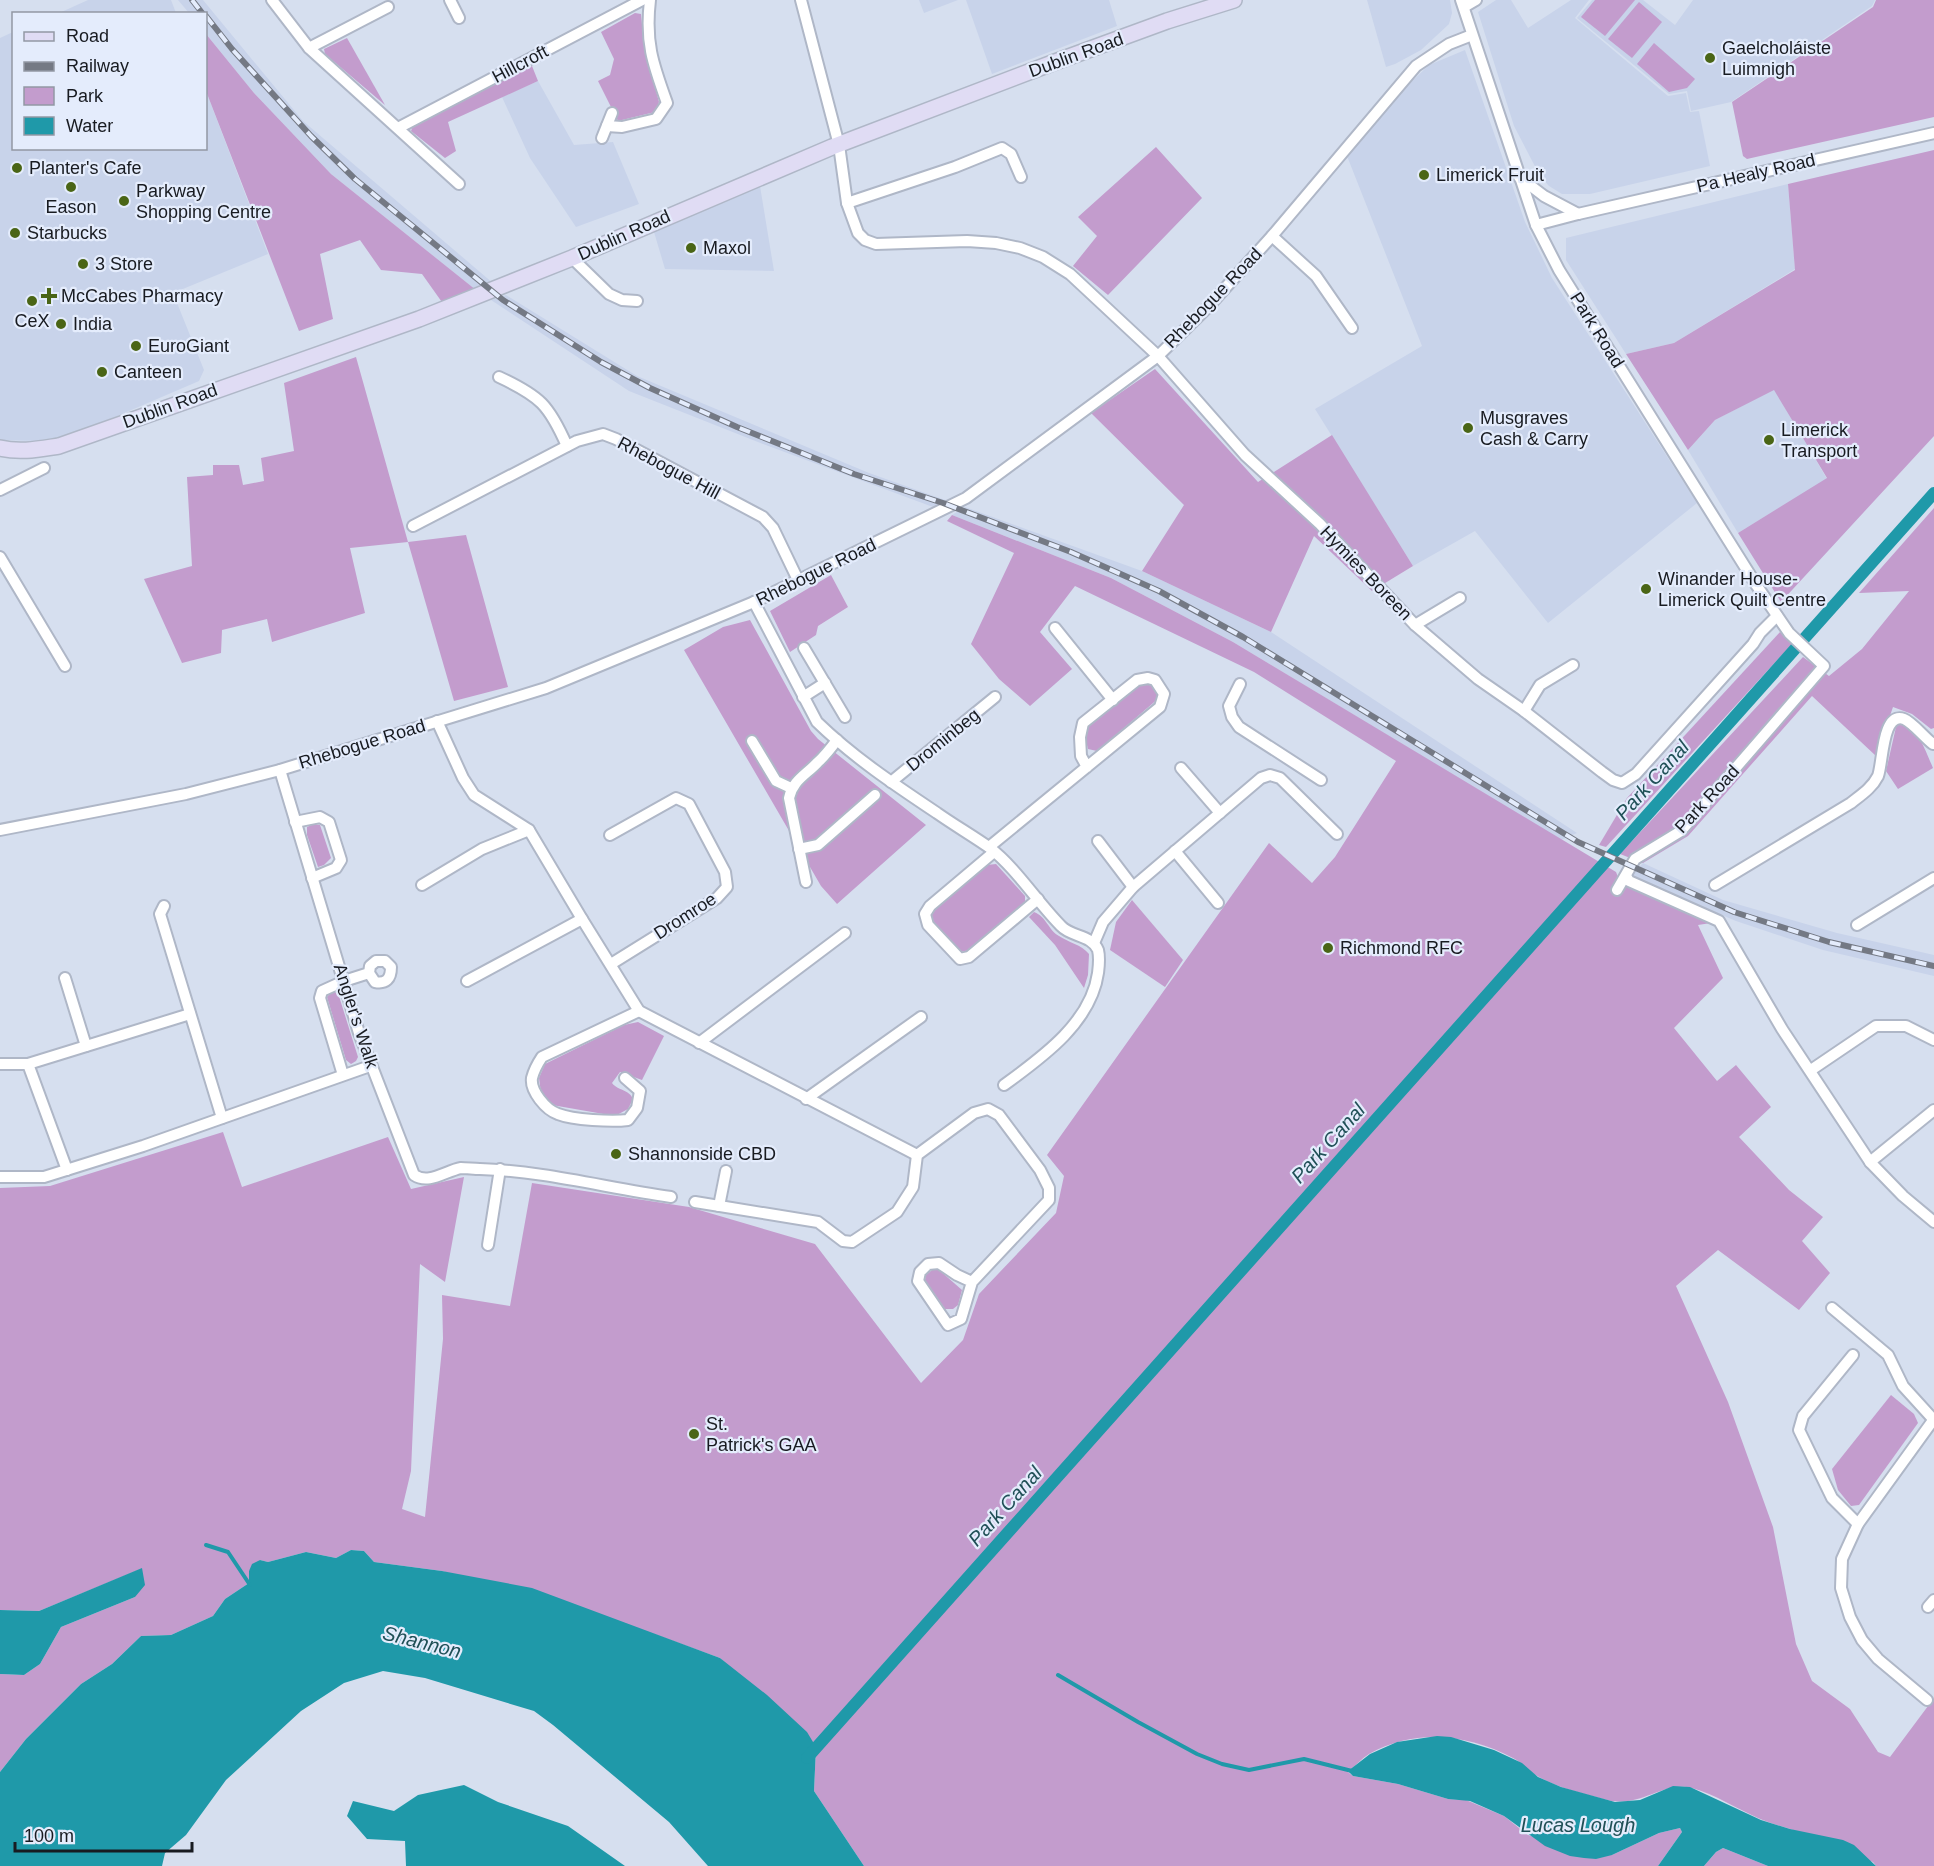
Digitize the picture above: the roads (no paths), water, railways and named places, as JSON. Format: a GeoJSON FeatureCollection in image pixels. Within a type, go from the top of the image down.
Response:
{"type":"FeatureCollection","features":[{"type":"Feature","properties":{"kind":"main road","name":"Dublin Road"},"geometry":{"type":"LineString","coordinates":[[3,452],[58,446],[206,392],[267,374],[400,326],[572,258],[839,145],[1096,47],[1234,0]]}},
{"type":"Feature","properties":{"kind":"street"},"geometry":{"type":"LineString","coordinates":[[272,0],[309,48],[459,184]]}},
{"type":"Feature","properties":{"kind":"street"},"geometry":{"type":"LineString","coordinates":[[450,0],[459,18]]}},
{"type":"Feature","properties":{"kind":"street","name":"Hillcroft"},"geometry":{"type":"LineString","coordinates":[[398,128],[642,0]]}},
{"type":"Feature","properties":{"kind":"street"},"geometry":{"type":"LineString","coordinates":[[607,126],[622,127],[656,119],[667,103],[650,55],[648,18],[650,0]]}},
{"type":"Feature","properties":{"kind":"street","name":"Hymies Boreen"},"geometry":{"type":"LineString","coordinates":[[801,0],[839,145],[847,203],[858,233],[865,240],[876,244],[967,241],[996,243],[1020,248],[1043,257],[1070,273],[1158,356],[1245,455],[1320,524],[1415,625],[1478,679],[1524,711],[1613,780],[1622,783],[1636,774],[1777,616]]}},
{"type":"Feature","properties":{"kind":"street"},"geometry":{"type":"LineString","coordinates":[[1462,4],[1476,0]]}},
{"type":"Feature","properties":{"kind":"street","name":"Park Road"},"geometry":{"type":"LineString","coordinates":[[1462,4],[1536,225],[1559,270],[1777,616],[1789,633],[1824,666],[1681,831],[1635,859],[1626,876]]}},
{"type":"Feature","properties":{"kind":"street"},"geometry":{"type":"LineString","coordinates":[[309,48],[388,7]]}},
{"type":"Feature","properties":{"kind":"street","name":"Rhebogue Road"},"geometry":{"type":"LineString","coordinates":[[0,830],[186,794],[280,770],[546,688],[754,602],[966,498],[1158,356],[1209,306],[1272,236],[1416,66],[1449,44],[1472,35]]}},
{"type":"Feature","properties":{"kind":"street"},"geometry":{"type":"LineString","coordinates":[[602,138],[612,113]]}},
{"type":"Feature","properties":{"kind":"street","name":"Pa Healy Road"},"geometry":{"type":"LineString","coordinates":[[1536,225],[1934,133]]}},
{"type":"Feature","properties":{"kind":"street"},"geometry":{"type":"LineString","coordinates":[[847,203],[1002,148],[1011,154],[1021,177]]}},
{"type":"Feature","properties":{"kind":"street"},"geometry":{"type":"LineString","coordinates":[[1519,177],[1544,196],[1578,214]]}},
{"type":"Feature","properties":{"kind":"street"},"geometry":{"type":"LineString","coordinates":[[1272,236],[1316,276],[1352,328]]}},
{"type":"Feature","properties":{"kind":"street"},"geometry":{"type":"LineString","coordinates":[[572,258],[609,294],[622,300],[637,301]]}},
{"type":"Feature","properties":{"kind":"street"},"geometry":{"type":"LineString","coordinates":[[499,377],[537,398],[549,409],[567,446]]}},
{"type":"Feature","properties":{"kind":"street","name":"Rhebogue Hill"},"geometry":{"type":"LineString","coordinates":[[413,526],[577,441],[603,434],[763,517],[773,528],[798,580]]}},
{"type":"Feature","properties":{"kind":"street"},"geometry":{"type":"LineString","coordinates":[[0,490],[44,468]]}},
{"type":"Feature","properties":{"kind":"street"},"geometry":{"type":"LineString","coordinates":[[0,557],[65,666]]}},
{"type":"Feature","properties":{"kind":"street"},"geometry":{"type":"LineString","coordinates":[[1415,625],[1460,598]]}},
{"type":"Feature","properties":{"kind":"street","name":"Drominbeg"},"geometry":{"type":"LineString","coordinates":[[754,602],[817,722],[891,782],[991,850],[1062,928],[1094,942]]}},
{"type":"Feature","properties":{"kind":"street"},"geometry":{"type":"LineString","coordinates":[[1055,628],[1113,700]]}},
{"type":"Feature","properties":{"kind":"street"},"geometry":{"type":"LineString","coordinates":[[804,648],[845,717]]}},
{"type":"Feature","properties":{"kind":"street"},"geometry":{"type":"LineString","coordinates":[[1524,711],[1540,685],[1573,665]]}},
{"type":"Feature","properties":{"kind":"street"},"geometry":{"type":"LineString","coordinates":[[1038,899],[969,957],[960,958],[928,925],[925,914],[930,906],[991,850],[1160,707],[1164,694],[1155,680],[1148,678],[1137,680],[1083,723],[1080,737],[1081,756],[1087,768]]}},
{"type":"Feature","properties":{"kind":"street"},"geometry":{"type":"LineString","coordinates":[[803,697],[825,683]]}},
{"type":"Feature","properties":{"kind":"street"},"geometry":{"type":"LineString","coordinates":[[1240,684],[1229,706],[1232,717],[1239,727],[1321,780]]}},
{"type":"Feature","properties":{"kind":"street","name":"Drominbeg"},"geometry":{"type":"LineString","coordinates":[[891,782],[995,697]]}},
{"type":"Feature","properties":{"kind":"street"},"geometry":{"type":"LineString","coordinates":[[1715,885],[1867,791],[1881,767],[1886,731],[1889,724],[1896,719],[1904,719],[1933,743],[1934,755]]}},
{"type":"Feature","properties":{"kind":"street"},"geometry":{"type":"LineString","coordinates":[[437,721],[463,778],[474,795],[529,830],[639,1011],[917,1155]]}},
{"type":"Feature","properties":{"kind":"street"},"geometry":{"type":"LineString","coordinates":[[806,882],[789,798],[791,788],[819,762],[837,740]]}},
{"type":"Feature","properties":{"kind":"street"},"geometry":{"type":"LineString","coordinates":[[752,741],[776,781],[791,788]]}},
{"type":"Feature","properties":{"kind":"street"},"geometry":{"type":"LineString","coordinates":[[1280,778],[1291,761]]}},
{"type":"Feature","properties":{"kind":"street"},"geometry":{"type":"LineString","coordinates":[[1181,768],[1220,813]]}},
{"type":"Feature","properties":{"kind":"street","name":"Angler's Walk"},"geometry":{"type":"LineString","coordinates":[[280,770],[358,1033],[414,1175],[420,1179],[431,1178],[462,1168],[500,1169],[671,1197]]}},
{"type":"Feature","properties":{"kind":"street"},"geometry":{"type":"LineString","coordinates":[[1004,1085],[1046,1054],[1086,1008],[1096,983],[1098,951],[1094,942],[1103,922],[1133,887],[1261,778],[1270,775],[1280,778],[1336,834]]}},
{"type":"Feature","properties":{"kind":"street"},"geometry":{"type":"LineString","coordinates":[[799,849],[818,845],[875,795]]}},
{"type":"Feature","properties":{"kind":"street","name":"Dromroe"},"geometry":{"type":"LineString","coordinates":[[610,835],[676,798],[689,804],[725,872],[727,887],[717,898],[611,964]]}},
{"type":"Feature","properties":{"kind":"street"},"geometry":{"type":"LineString","coordinates":[[296,822],[320,817],[329,822],[341,860],[336,868],[312,878]]}},
{"type":"Feature","properties":{"kind":"street"},"geometry":{"type":"LineString","coordinates":[[422,885],[482,849],[529,830]]}},
{"type":"Feature","properties":{"kind":"street"},"geometry":{"type":"LineString","coordinates":[[1098,841],[1133,887]]}},
{"type":"Feature","properties":{"kind":"street"},"geometry":{"type":"LineString","coordinates":[[1174,851],[1218,903]]}},
{"type":"Feature","properties":{"kind":"street"},"geometry":{"type":"LineString","coordinates":[[1617,891],[1626,876],[1629,881],[1719,921],[1782,1029],[1870,1162],[1934,1222]]}},
{"type":"Feature","properties":{"kind":"street"},"geometry":{"type":"LineString","coordinates":[[1857,924],[1934,878]]}},
{"type":"Feature","properties":{"kind":"street"},"geometry":{"type":"LineString","coordinates":[[164,906],[160,914],[222,1118]]}},
{"type":"Feature","properties":{"kind":"street"},"geometry":{"type":"LineString","coordinates":[[467,981],[582,919]]}},
{"type":"Feature","properties":{"kind":"street"},"geometry":{"type":"LineString","coordinates":[[699,1043],[845,933]]}},
{"type":"Feature","properties":{"kind":"street"},"geometry":{"type":"LineString","coordinates":[[343,1075],[320,998],[322,991],[344,981],[369,974]]}},
{"type":"Feature","properties":{"kind":"street"},"geometry":{"type":"LineString","coordinates":[[65,978],[86,1046]]}},
{"type":"Feature","properties":{"kind":"street"},"geometry":{"type":"LineString","coordinates":[[625,1078],[640,1091],[638,1108],[628,1120],[615,1122],[557,1114],[537,1096],[531,1080],[542,1057],[639,1011]]}},
{"type":"Feature","properties":{"kind":"street"},"geometry":{"type":"LineString","coordinates":[[0,1064],[27,1064],[190,1014]]}},
{"type":"Feature","properties":{"kind":"street"},"geometry":{"type":"LineString","coordinates":[[806,1099],[921,1017]]}},
{"type":"Feature","properties":{"kind":"street"},"geometry":{"type":"LineString","coordinates":[[1811,1070],[1876,1026],[1906,1026],[1934,1040]]}},
{"type":"Feature","properties":{"kind":"street"},"geometry":{"type":"LineString","coordinates":[[27,1064],[67,1170]]}},
{"type":"Feature","properties":{"kind":"street"},"geometry":{"type":"LineString","coordinates":[[0,1177],[44,1177],[370,1066]]}},
{"type":"Feature","properties":{"kind":"street"},"geometry":{"type":"LineString","coordinates":[[695,1202],[818,1222],[843,1241],[852,1242],[897,1212],[913,1187],[917,1155],[974,1113],[988,1108],[999,1115],[1040,1170],[1049,1188],[1049,1200],[972,1281],[961,1319],[948,1324],[918,1281],[920,1272],[928,1264],[939,1263],[957,1275],[972,1281]]}},
{"type":"Feature","properties":{"kind":"street"},"geometry":{"type":"LineString","coordinates":[[1870,1162],[1934,1110]]}},
{"type":"Feature","properties":{"kind":"street"},"geometry":{"type":"LineString","coordinates":[[488,1245],[500,1169]]}},
{"type":"Feature","properties":{"kind":"street"},"geometry":{"type":"LineString","coordinates":[[719,1206],[726,1171]]}},
{"type":"Feature","properties":{"kind":"street"},"geometry":{"type":"LineString","coordinates":[[1832,1308],[1888,1355],[1903,1386],[1934,1419],[1858,1524],[1842,1558],[1841,1588],[1850,1617],[1862,1640],[1878,1659],[1927,1700]]}},
{"type":"Feature","properties":{"kind":"street"},"geometry":{"type":"LineString","coordinates":[[1853,1354],[1803,1416],[1799,1430],[1832,1498],[1858,1524]]}},
{"type":"Feature","properties":{"kind":"water","name":"Shannon"},"geometry":{"type":"Polygon","coordinates":[[[351,1550],[364,1551],[374,1562],[442,1571],[532,1588],[720,1658],[767,1695],[807,1732],[816,1747],[814,1791],[864,1866],[708,1866],[669,1822],[534,1711],[425,1678],[383,1671],[344,1683],[301,1711],[226,1780],[186,1835],[165,1853],[162,1866],[0,1866],[0,1772],[26,1739],[81,1684],[112,1664],[141,1636],[171,1635],[213,1616],[225,1599],[249,1583],[249,1571],[252,1564],[260,1560],[268,1562],[306,1552],[336,1558],[351,1550]]]}},
{"type":"Feature","properties":{"kind":"water"},"geometry":{"type":"Polygon","coordinates":[[[142,1568],[145,1585],[135,1597],[61,1627],[40,1664],[24,1675],[0,1674],[0,1610],[39,1611],[142,1568]]]}},
{"type":"Feature","properties":{"kind":"water","name":"Lucas Lough"},"geometry":{"type":"Polygon","coordinates":[[[1437,1736],[1451,1737],[1494,1750],[1522,1763],[1538,1777],[1561,1787],[1615,1802],[1640,1800],[1673,1786],[1690,1787],[1761,1820],[1790,1829],[1843,1840],[1854,1845],[1876,1866],[1768,1866],[1723,1848],[1716,1852],[1704,1866],[1658,1866],[1682,1832],[1680,1828],[1659,1833],[1612,1855],[1596,1859],[1570,1856],[1545,1846],[1504,1816],[1470,1801],[1448,1799],[1398,1784],[1353,1776],[1348,1771],[1370,1754],[1397,1742],[1437,1736]]]}},
{"type":"Feature","properties":{"kind":"water"},"geometry":{"type":"Polygon","coordinates":[[[464,1785],[498,1802],[568,1826],[625,1866],[406,1866],[405,1841],[367,1839],[347,1816],[353,1801],[394,1811],[418,1795],[464,1785]]]}},
{"type":"Feature","properties":{"kind":"waterway","name":"Park Canal"},"geometry":{"type":"LineString","coordinates":[[807,1758],[1934,493]]}},
{"type":"Feature","properties":{"kind":"waterway"},"geometry":{"type":"LineString","coordinates":[[206,1545],[228,1552],[250,1585]]}},
{"type":"Feature","properties":{"kind":"waterway"},"geometry":{"type":"LineString","coordinates":[[1058,1675],[1138,1722],[1197,1754],[1222,1764],[1249,1770],[1304,1759],[1352,1771]]}},
{"type":"Feature","properties":{"kind":"railway"},"geometry":{"type":"LineString","coordinates":[[192,0],[201,12]]}},
{"type":"Feature","properties":{"kind":"railway"},"geometry":{"type":"LineString","coordinates":[[207,17],[232,49],[311,136],[355,179],[503,300],[601,362],[650,388],[737,427],[854,474],[943,503],[1071,552],[1159,591],[1243,637],[1578,842],[1734,912],[1829,942],[1934,966]]}},
{"type":"Feature","properties":{"kind":"place","name":"Gaelcholáiste Luimnigh"},"geometry":{"type":"Point","coordinates":[1710,58]}},
{"type":"Feature","properties":{"kind":"place","name":"Planter's Cafe"},"geometry":{"type":"Point","coordinates":[17,168]}},
{"type":"Feature","properties":{"kind":"place","name":"Limerick Fruit"},"geometry":{"type":"Point","coordinates":[1424,175]}},
{"type":"Feature","properties":{"kind":"place","name":"Eason"},"geometry":{"type":"Point","coordinates":[71,187]}},
{"type":"Feature","properties":{"kind":"place","name":"Parkway Shopping Centre"},"geometry":{"type":"Point","coordinates":[124,201]}},
{"type":"Feature","properties":{"kind":"place","name":"Starbucks"},"geometry":{"type":"Point","coordinates":[15,233]}},
{"type":"Feature","properties":{"kind":"place","name":"Maxol"},"geometry":{"type":"Point","coordinates":[691,248]}},
{"type":"Feature","properties":{"kind":"place","name":"3 Store"},"geometry":{"type":"Point","coordinates":[83,264]}},
{"type":"Feature","properties":{"kind":"place","name":"McCabes Pharmacy"},"geometry":{"type":"Point","coordinates":[49,296]}},
{"type":"Feature","properties":{"kind":"place","name":"CeX"},"geometry":{"type":"Point","coordinates":[32,301]}},
{"type":"Feature","properties":{"kind":"place","name":"India"},"geometry":{"type":"Point","coordinates":[61,324]}},
{"type":"Feature","properties":{"kind":"place","name":"EuroGiant"},"geometry":{"type":"Point","coordinates":[136,346]}},
{"type":"Feature","properties":{"kind":"place","name":"Canteen"},"geometry":{"type":"Point","coordinates":[102,372]}},
{"type":"Feature","properties":{"kind":"place","name":"Musgraves Cash & Carry"},"geometry":{"type":"Point","coordinates":[1468,428]}},
{"type":"Feature","properties":{"kind":"place","name":"Limerick Transport"},"geometry":{"type":"Point","coordinates":[1769,440]}},
{"type":"Feature","properties":{"kind":"place","name":"Winander House- Limerick Quilt Centre"},"geometry":{"type":"Point","coordinates":[1646,589]}},
{"type":"Feature","properties":{"kind":"place","name":"Richmond RFC"},"geometry":{"type":"Point","coordinates":[1328,948]}},
{"type":"Feature","properties":{"kind":"place","name":"Shannonside CBD"},"geometry":{"type":"Point","coordinates":[616,1154]}},
{"type":"Feature","properties":{"kind":"place","name":"St. Patrick's GAA"},"geometry":{"type":"Point","coordinates":[694,1434]}}]}
